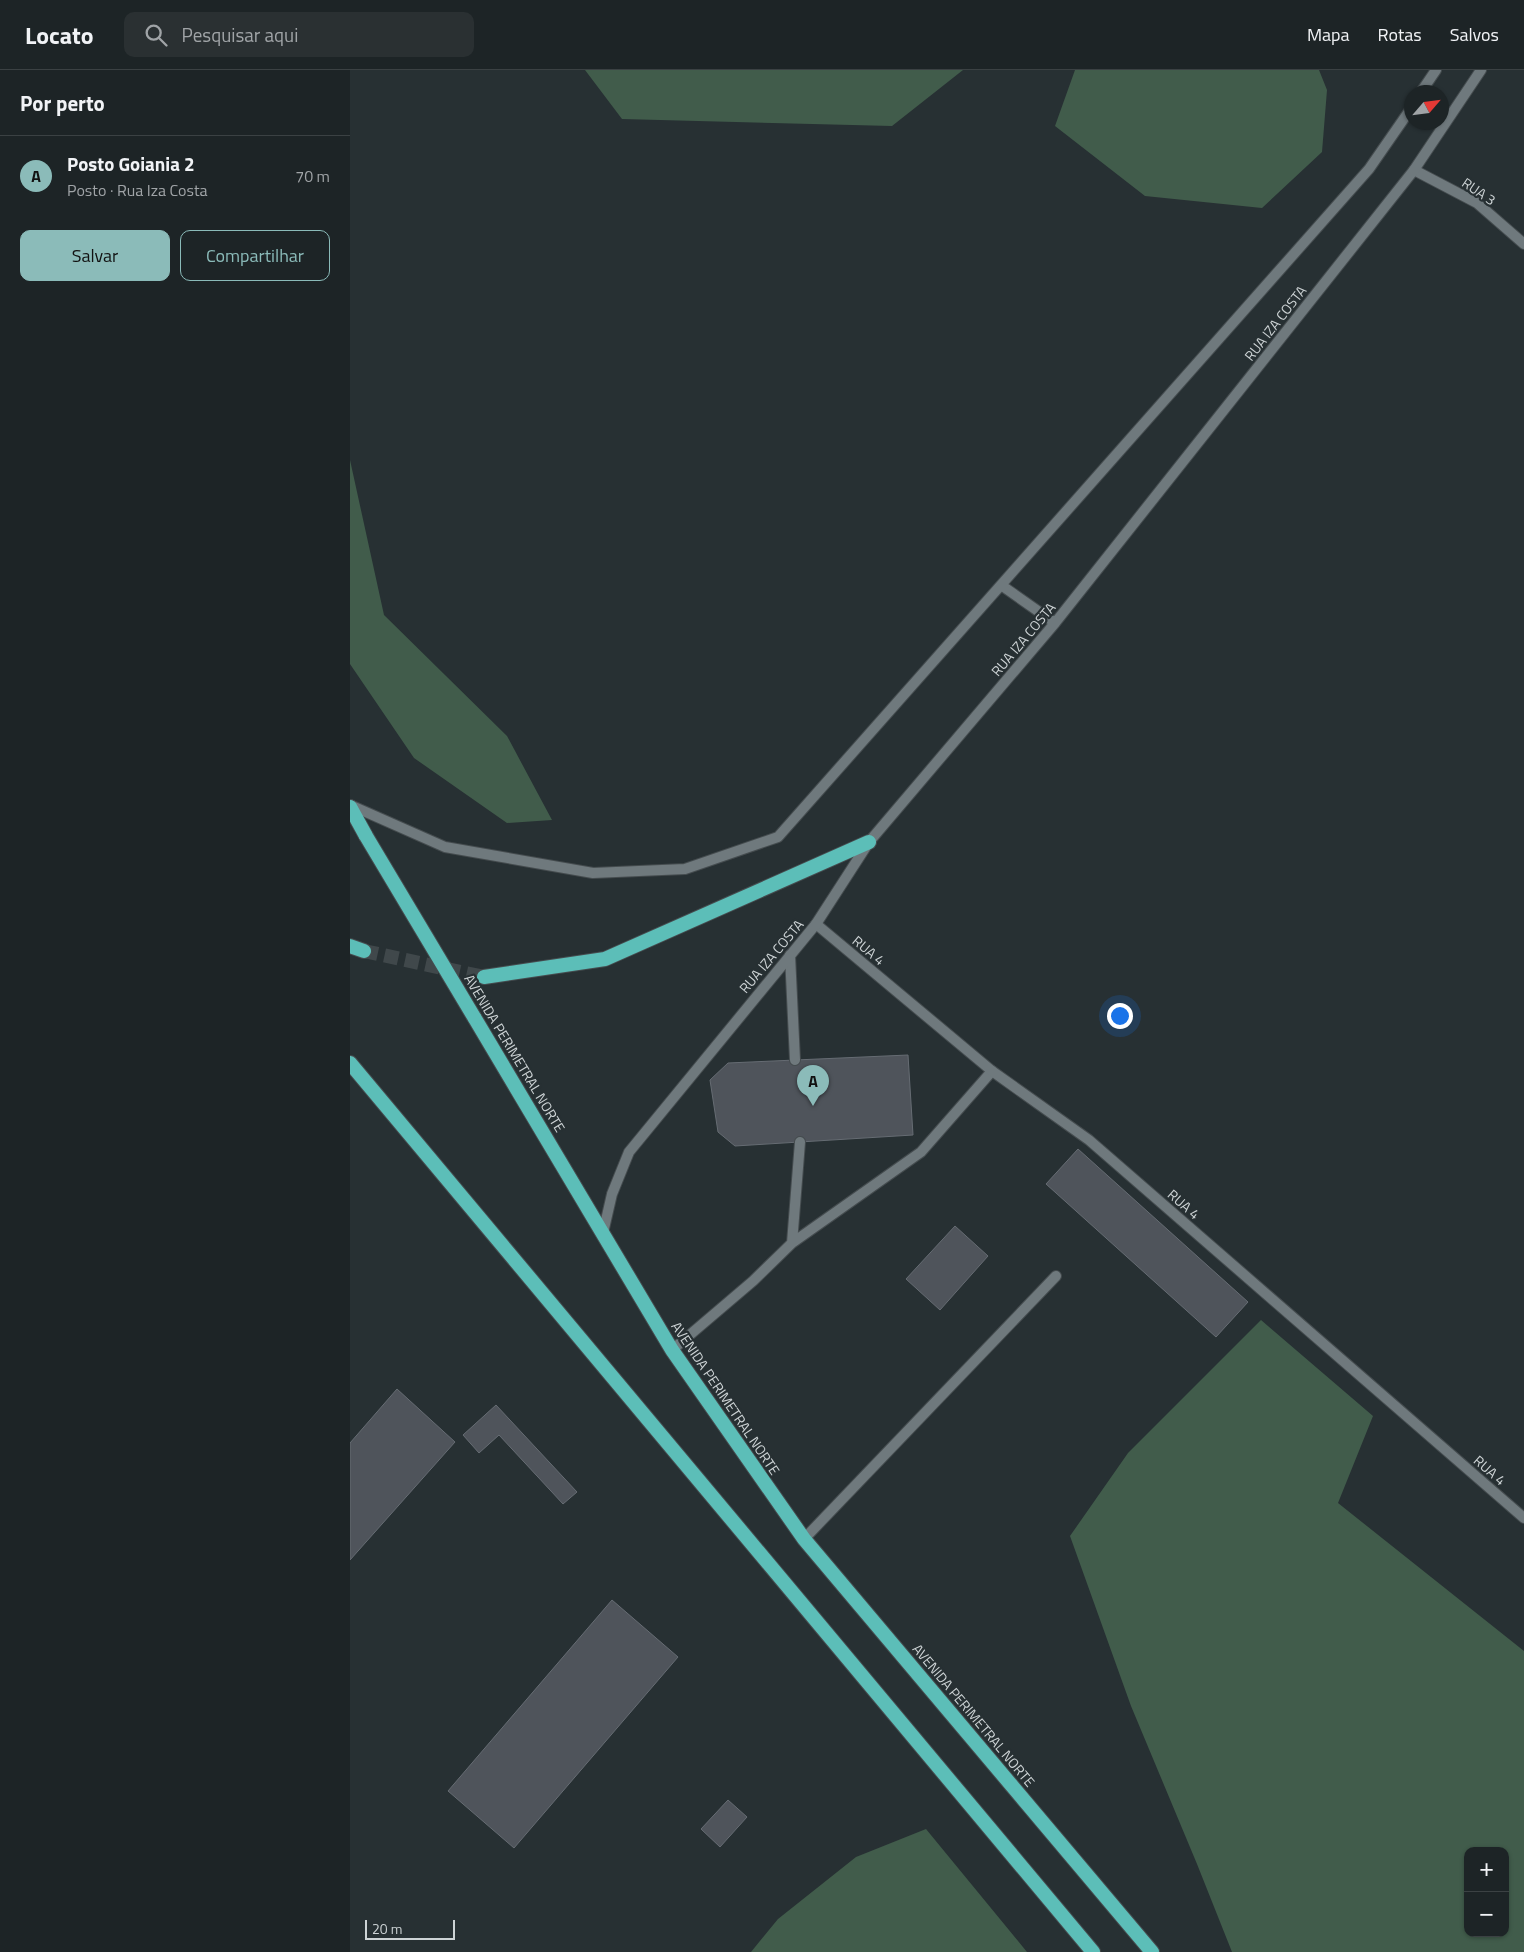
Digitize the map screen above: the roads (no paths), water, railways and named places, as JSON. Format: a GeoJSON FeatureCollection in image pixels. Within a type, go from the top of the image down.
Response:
{"type":"FeatureCollection","features":[{"type":"Feature","properties":{"kind":"highway","name":"AVENIDA PERIMETRAL NORTE"},"geometry":{"type":"LineString","coordinates":[[350,806],[366,836],[672,1350],[804,1539],[1152,1952]]}},
{"type":"Feature","properties":{"kind":"highway"},"geometry":{"type":"LineString","coordinates":[[484,977],[604,959],[869,842]]}},
{"type":"Feature","properties":{"kind":"highway"},"geometry":{"type":"LineString","coordinates":[[350,946],[364,951]]}},
{"type":"Feature","properties":{"kind":"highway"},"geometry":{"type":"LineString","coordinates":[[350,1063],[1093,1952]]}},
{"type":"Feature","properties":{"kind":"street"},"geometry":{"type":"LineString","coordinates":[[1426,85],[1436,70]]}},
{"type":"Feature","properties":{"kind":"street","name":"RUA IZA COSTA"},"geometry":{"type":"LineString","coordinates":[[603,1233],[612,1194],[629,1152],[816,924],[869,842],[1055,623],[1414,170],[1481,70]]}},
{"type":"Feature","properties":{"kind":"street","name":"RUA IZA COSTA"},"geometry":{"type":"LineString","coordinates":[[350,806],[445,847],[593,872],[685,869],[778,837],[1369,169],[1404,119]]}},
{"type":"Feature","properties":{"kind":"street","name":"RUA 3"},"geometry":{"type":"LineString","coordinates":[[1414,170],[1477,203],[1524,244]]}},
{"type":"Feature","properties":{"kind":"street"},"geometry":{"type":"LineString","coordinates":[[1001,585],[1055,623]]}},
{"type":"Feature","properties":{"kind":"street","name":"RUA 4"},"geometry":{"type":"LineString","coordinates":[[816,924],[992,1071],[1089,1140],[1524,1518]]}},
{"type":"Feature","properties":{"kind":"street"},"geometry":{"type":"LineString","coordinates":[[790,955],[795,1060]]}},
{"type":"Feature","properties":{"kind":"street"},"geometry":{"type":"LineString","coordinates":[[672,1350],[753,1281],[792,1243],[920,1152],[992,1071]]}},
{"type":"Feature","properties":{"kind":"street"},"geometry":{"type":"LineString","coordinates":[[792,1243],[800,1142]]}},
{"type":"Feature","properties":{"kind":"street"},"geometry":{"type":"LineString","coordinates":[[804,1539],[1056,1276]]}},
{"type":"Feature","properties":{"kind":"tunnel"},"geometry":{"type":"LineString","coordinates":[[364,951],[484,977]]}},
{"type":"Feature","properties":{"kind":"place","name":"Posto Goiania 2"},"geometry":{"type":"Point","coordinates":[813,1106]}}]}
